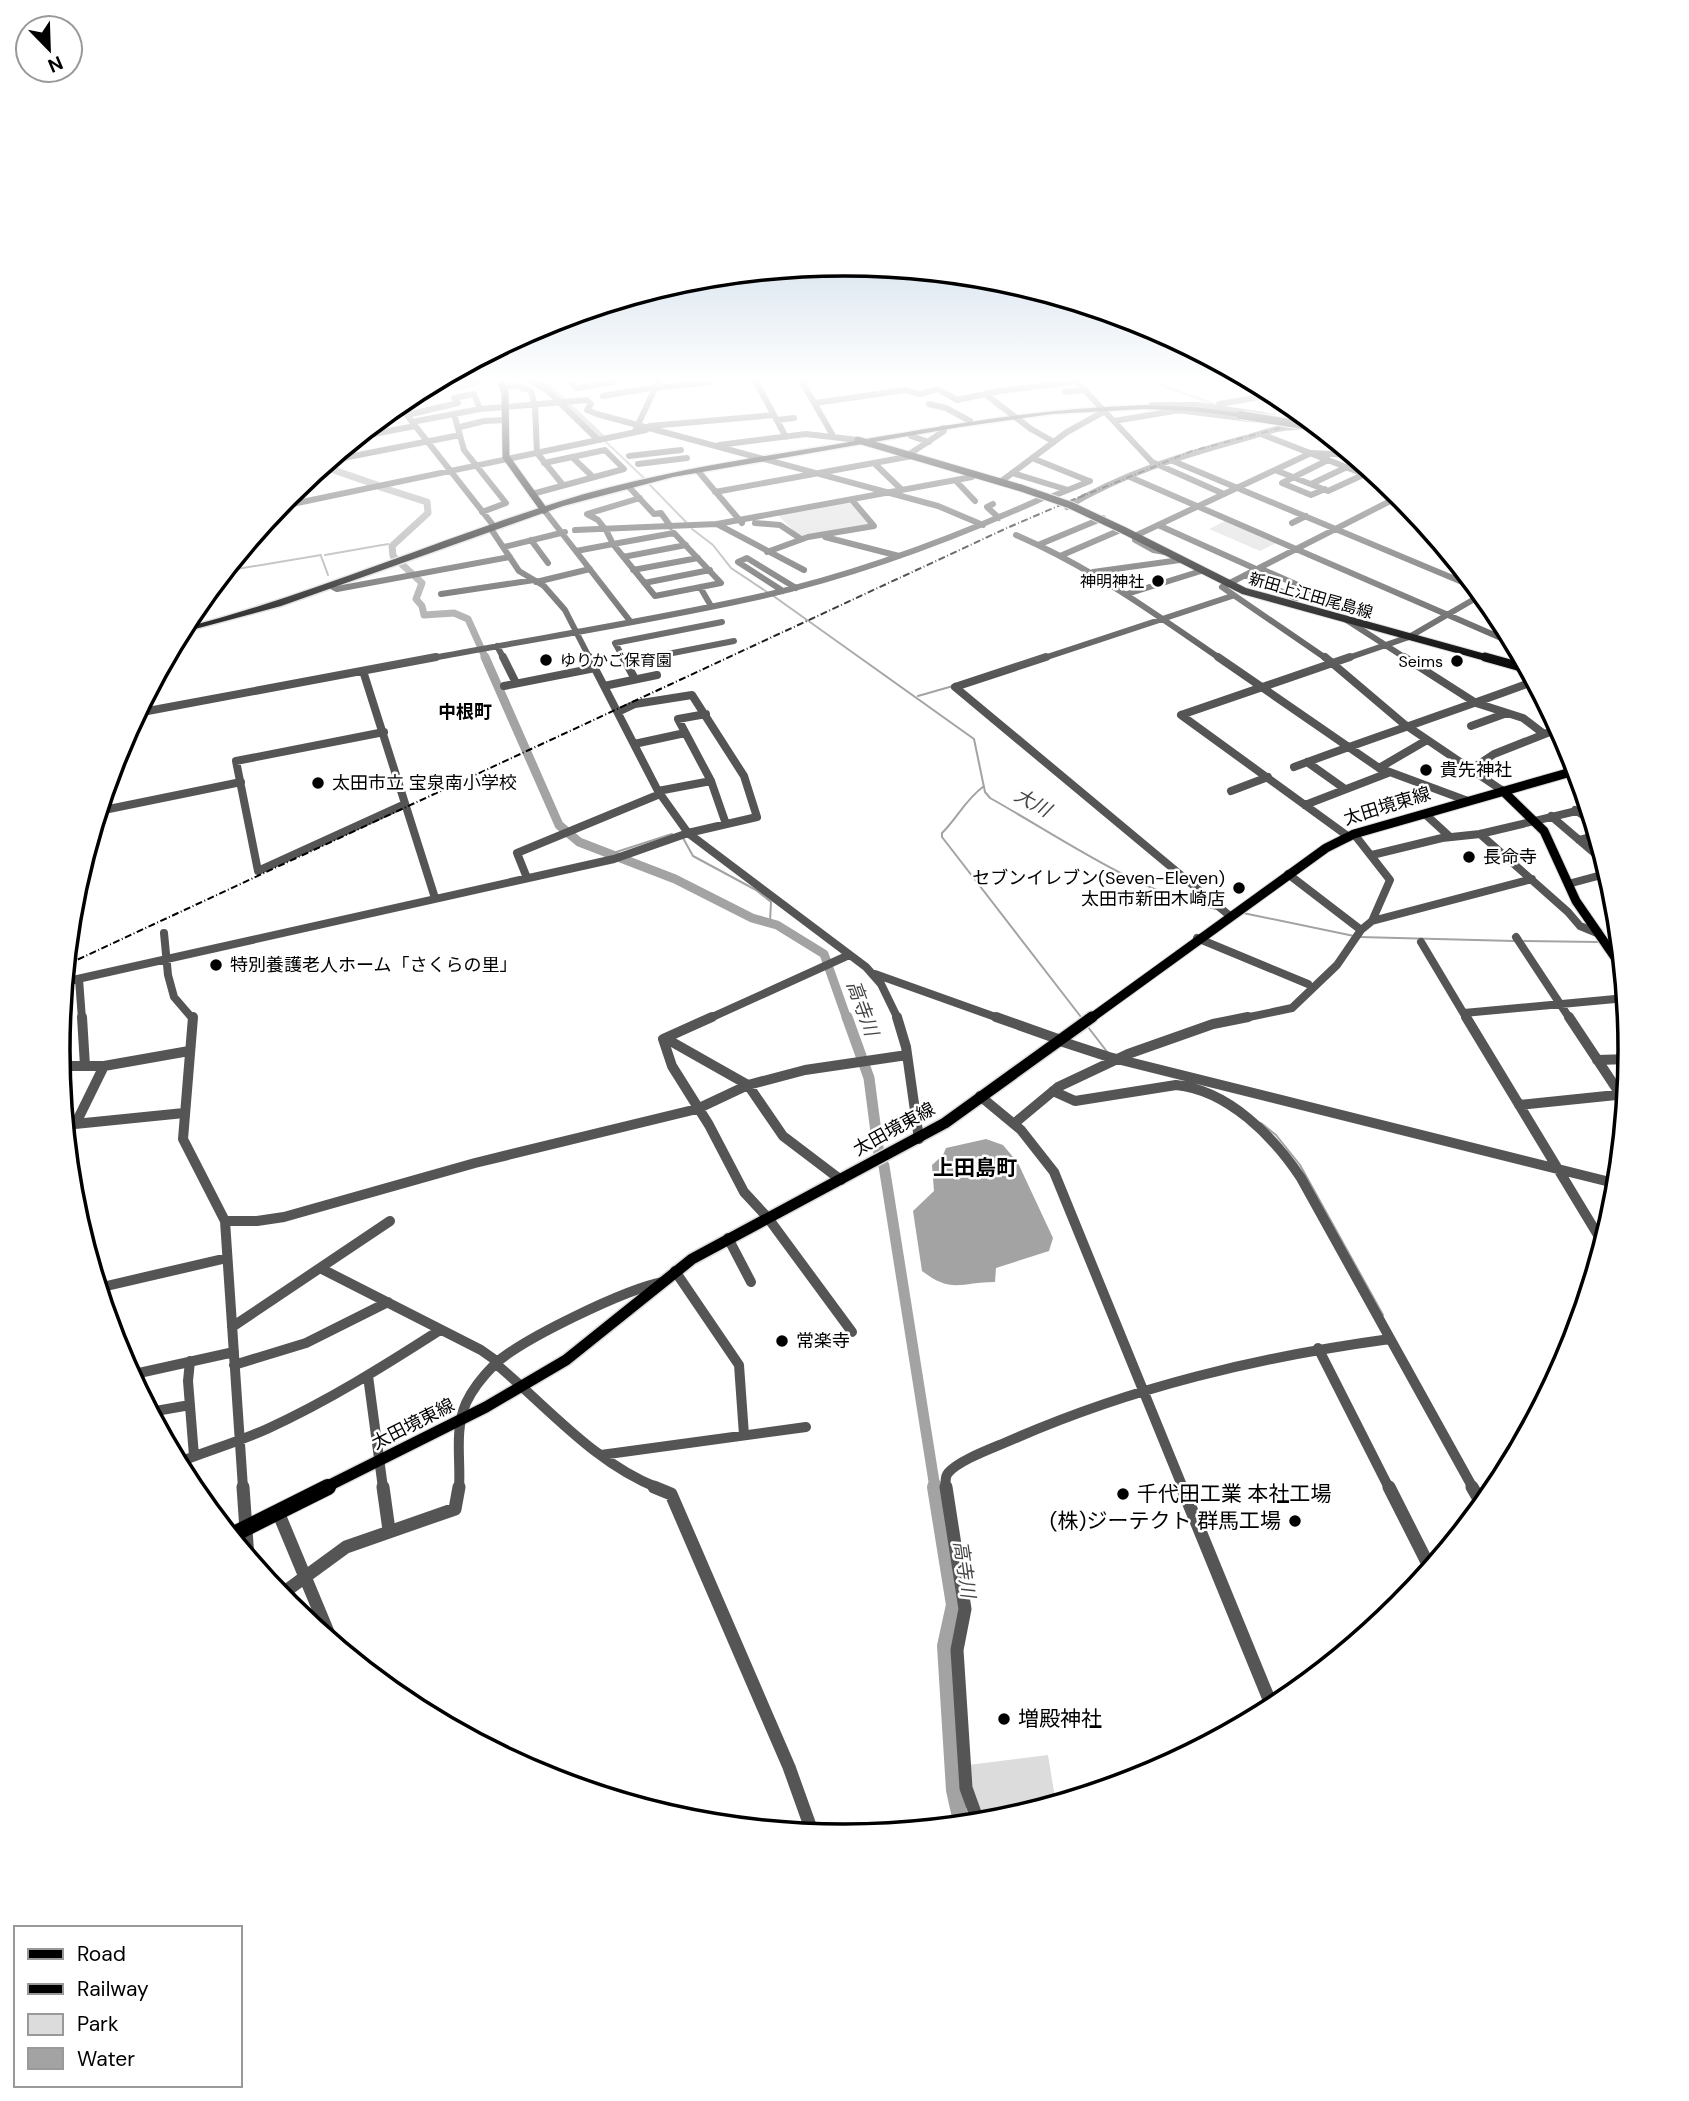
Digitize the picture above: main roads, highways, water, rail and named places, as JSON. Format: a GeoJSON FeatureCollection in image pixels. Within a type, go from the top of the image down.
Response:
{"type":"FeatureCollection","features":[{"type":"Feature","properties":{"kind":"highway"},"geometry":{"type":"LineString","coordinates":[[198,625],[333,587],[543,508],[646,480]]}},
{"type":"Feature","properties":{"kind":"highway"},"geometry":{"type":"LineString","coordinates":[[198,624],[398,562]]}},
{"type":"Feature","properties":{"kind":"main road"},"geometry":{"type":"LineString","coordinates":[[522,480],[543,508]]}},
{"type":"Feature","properties":{"kind":"main road","name":"新田上江田尾島線"},"geometry":{"type":"LineString","coordinates":[[993,480],[1074,507],[1244,591],[1517,666]]}},
{"type":"Feature","properties":{"kind":"main road","name":"太田境東線"},"geometry":{"type":"LineString","coordinates":[[238,1532],[379,1463],[523,1386],[597,1338],[675,1271],[728,1238],[919,1139],[1326,848],[1352,836],[1567,773]]}},
{"type":"Feature","properties":{"kind":"main road"},"geometry":{"type":"LineString","coordinates":[[1503,791],[1548,838],[1576,901],[1601,939],[1612,949]]}},
{"type":"Feature","properties":{"kind":"water"},"geometry":{"type":"Polygon","coordinates":[[[986,1139],[1003,1145],[1018,1163],[1053,1238],[1049,1251],[996,1268],[995,1282],[949,1285],[922,1271],[913,1211],[934,1191],[932,1165],[943,1155],[946,1148],[986,1139]]]}},
{"type":"Feature","properties":{"kind":"waterway","name":"高寺川"},"geometry":{"type":"LineString","coordinates":[[363,480],[377,485]]}},
{"type":"Feature","properties":{"kind":"waterway","name":"大川"},"geometry":{"type":"LineString","coordinates":[[648,483],[686,522]]}},
{"type":"Feature","properties":{"kind":"waterway","name":"高寺川"},"geometry":{"type":"LineString","coordinates":[[380,487],[427,502],[428,513],[392,546],[393,556],[422,583],[416,599],[422,606],[424,615],[454,613],[468,619],[486,659]]}},
{"type":"Feature","properties":{"kind":"waterway","name":"大川"},"geometry":{"type":"LineString","coordinates":[[692,529],[713,545],[731,568],[767,592]]}},
{"type":"Feature","properties":{"kind":"waterway"},"geometry":{"type":"LineString","coordinates":[[383,545],[388,544]]}},
{"type":"Feature","properties":{"kind":"waterway"},"geometry":{"type":"LineString","coordinates":[[325,555],[382,545]]}},
{"type":"Feature","properties":{"kind":"waterway"},"geometry":{"type":"LineString","coordinates":[[238,569],[321,555]]}},
{"type":"Feature","properties":{"kind":"waterway"},"geometry":{"type":"LineString","coordinates":[[321,556],[328,575]]}},
{"type":"Feature","properties":{"kind":"waterway","name":"大川"},"geometry":{"type":"LineString","coordinates":[[772,595],[974,739],[984,786]]}},
{"type":"Feature","properties":{"kind":"waterway","name":"高寺川"},"geometry":{"type":"LineString","coordinates":[[485,657],[559,825],[579,842],[675,879],[752,918],[777,925],[824,954],[847,1019]]}},
{"type":"Feature","properties":{"kind":"waterway"},"geometry":{"type":"LineString","coordinates":[[918,696],[953,686]]}},
{"type":"Feature","properties":{"kind":"waterway","name":"大川"},"geometry":{"type":"LineString","coordinates":[[984,786],[990,798],[1100,862],[1158,890],[1216,909]]}},
{"type":"Feature","properties":{"kind":"waterway"},"geometry":{"type":"LineString","coordinates":[[984,786],[942,833],[942,837],[1081,1017]]}},
{"type":"Feature","properties":{"kind":"waterway"},"geometry":{"type":"LineString","coordinates":[[610,854],[672,834]]}},
{"type":"Feature","properties":{"kind":"waterway"},"geometry":{"type":"LineString","coordinates":[[683,838],[693,856],[756,890],[771,902],[770,922]]}},
{"type":"Feature","properties":{"kind":"waterway","name":"大川"},"geometry":{"type":"LineString","coordinates":[[1243,913],[1354,936]]}},
{"type":"Feature","properties":{"kind":"waterway","name":"大川"},"geometry":{"type":"LineString","coordinates":[[1359,937],[1514,941]]}},
{"type":"Feature","properties":{"kind":"waterway","name":"大川"},"geometry":{"type":"LineString","coordinates":[[1524,941],[1598,942]]}},
{"type":"Feature","properties":{"kind":"waterway","name":"高寺川"},"geometry":{"type":"LineString","coordinates":[[847,1017],[869,1078],[879,1155],[884,1166],[935,1488]]}},
{"type":"Feature","properties":{"kind":"waterway"},"geometry":{"type":"LineString","coordinates":[[1088,1027],[1108,1053]]}},
{"type":"Feature","properties":{"kind":"waterway"},"geometry":{"type":"LineString","coordinates":[[1261,1123],[1276,1135],[1300,1165],[1383,1315]]}},
{"type":"Feature","properties":{"kind":"waterway","name":"高寺川"},"geometry":{"type":"LineString","coordinates":[[935,1487],[954,1605],[945,1646],[954,1790],[960,1816]]}},
{"type":"Feature","properties":{"kind":"railway"},"geometry":{"type":"LineString","coordinates":[[1078,498],[1122,480]]}},
{"type":"Feature","properties":{"kind":"railway"},"geometry":{"type":"LineString","coordinates":[[76,960],[1007,528],[1086,494]]}},
{"type":"Feature","properties":{"kind":"place","name":"神明神社"},"geometry":{"type":"Point","coordinates":[1158,581]}},
{"type":"Feature","properties":{"kind":"place","name":"ゆりかご保育園"},"geometry":{"type":"Point","coordinates":[546,660]}},
{"type":"Feature","properties":{"kind":"place","name":"Seims"},"geometry":{"type":"Point","coordinates":[1457,661]}},
{"type":"Feature","properties":{"kind":"place","name":"貴先神社"},"geometry":{"type":"Point","coordinates":[1426,770]}},
{"type":"Feature","properties":{"kind":"place","name":"太田市立 宝泉南小学校"},"geometry":{"type":"Point","coordinates":[318,783]}},
{"type":"Feature","properties":{"kind":"place","name":"長命寺"},"geometry":{"type":"Point","coordinates":[1469,857]}},
{"type":"Feature","properties":{"kind":"place","name":"セブンイレブン(Seven-Eleven) 太田市新田木崎店"},"geometry":{"type":"Point","coordinates":[1239,888]}},
{"type":"Feature","properties":{"kind":"place","name":"特別養護老人ホーム「さくらの里」"},"geometry":{"type":"Point","coordinates":[216,965]}},
{"type":"Feature","properties":{"kind":"place","name":"常楽寺"},"geometry":{"type":"Point","coordinates":[782,1341]}},
{"type":"Feature","properties":{"kind":"place","name":"千代田工業 本社工場"},"geometry":{"type":"Point","coordinates":[1123,1494]}},
{"type":"Feature","properties":{"kind":"place","name":"(株)ジーテクト 群馬工場"},"geometry":{"type":"Point","coordinates":[1295,1521]}},
{"type":"Feature","properties":{"kind":"place","name":"増殿神社"},"geometry":{"type":"Point","coordinates":[1004,1719]}},
{"type":"Feature","properties":{"kind":"district","name":"中根町"},"geometry":{"type":"Point","coordinates":[465,712]}},
{"type":"Feature","properties":{"kind":"district","name":"上田島町"},"geometry":{"type":"Point","coordinates":[975,1168]}}]}
